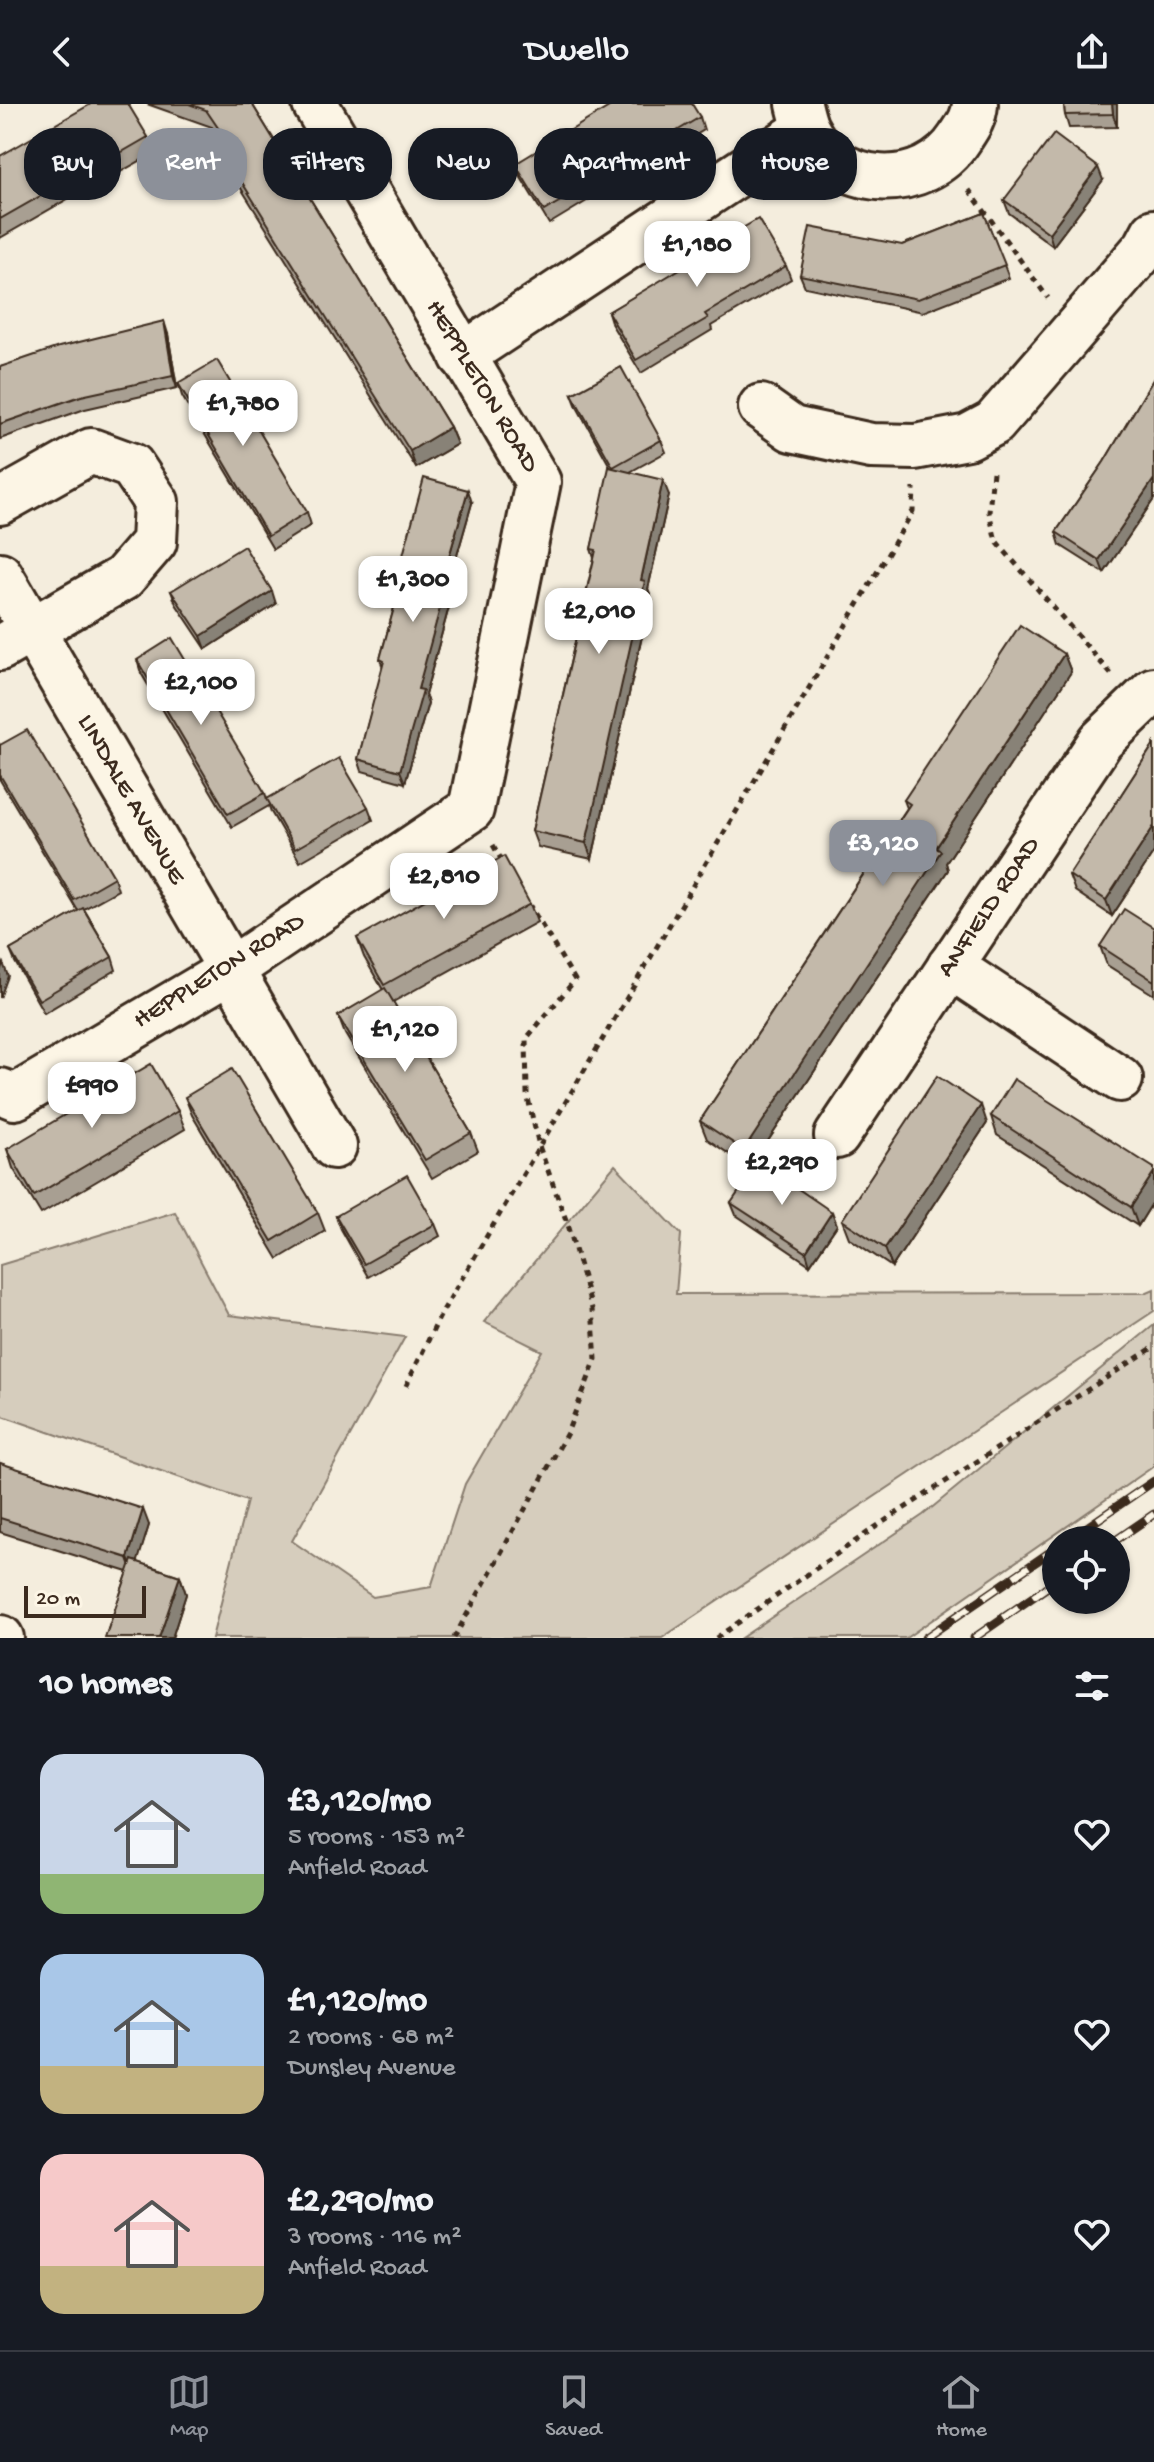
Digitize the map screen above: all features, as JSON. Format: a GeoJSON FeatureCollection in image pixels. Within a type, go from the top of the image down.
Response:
{"type":"FeatureCollection","features":[{"type":"Feature","properties":{"kind":"street","name":"HEPPLETON ROAD"},"geometry":{"type":"LineString","coordinates":[[0,1091],[15,1097],[229,971],[471,809],[538,482],[315,104]]}},
{"type":"Feature","properties":{"kind":"street"},"geometry":{"type":"LineString","coordinates":[[462,356],[803,116],[827,155],[856,173],[884,178],[924,171],[950,153],[974,116],[975,104]]}},
{"type":"Feature","properties":{"kind":"street"},"geometry":{"type":"LineString","coordinates":[[761,407],[792,429],[871,446],[915,447],[968,437],[994,423],[1146,247],[1154,232]]}},
{"type":"Feature","properties":{"kind":"street"},"geometry":{"type":"LineString","coordinates":[[0,502],[91,451],[132,466],[156,502],[154,542],[123,578],[16,639]]}},
{"type":"Feature","properties":{"kind":"street","name":"LINDALE AVENUE"},"geometry":{"type":"LineString","coordinates":[[0,575],[16,639],[229,971],[334,1146]]}},
{"type":"Feature","properties":{"kind":"street","name":"ANFIELD ROAD"},"geometry":{"type":"LineString","coordinates":[[837,1136],[1101,741],[1146,698]]}},
{"type":"Feature","properties":{"kind":"street"},"geometry":{"type":"LineString","coordinates":[[950,966],[1120,1079]]}},
{"type":"Feature","properties":{"kind":"path"},"geometry":{"type":"LineString","coordinates":[[944,157],[1072,331]]}},
{"type":"Feature","properties":{"kind":"path"},"geometry":{"type":"LineString","coordinates":[[994,423],[1001,444],[991,477],[989,512],[996,541],[1146,698]]}},
{"type":"Feature","properties":{"kind":"path"},"geometry":{"type":"LineString","coordinates":[[406,1386],[441,1314],[913,511],[915,447]]}},
{"type":"Feature","properties":{"kind":"path"},"geometry":{"type":"LineString","coordinates":[[471,809],[511,875]]}},
{"type":"Feature","properties":{"kind":"path"},"geometry":{"type":"LineString","coordinates":[[454,1638],[567,1433],[596,1359],[592,1309],[569,1228],[539,1146],[527,1094],[526,1039],[575,980],[527,901]]}},
{"type":"Feature","properties":{"kind":"path"},"geometry":{"type":"LineString","coordinates":[[716,1638],[880,1524],[1154,1347]]}},
{"type":"Feature","properties":{"kind":"shaded area"},"geometry":{"type":"Polygon","coordinates":[[[615,1165],[681,1234],[676,1294],[1145,1293],[1154,1289],[1154,1311],[662,1638],[212,1638],[247,1501],[0,1415],[0,1265],[175,1212],[229,1315],[405,1337],[292,1541],[373,1597],[431,1587],[465,1484],[542,1351],[484,1322],[615,1165]]]}},
{"type":"Feature","properties":{"kind":"shaded area"},"geometry":{"type":"Polygon","coordinates":[[[1154,1325],[1154,1466],[1067,1526],[1042,1526],[1042,1544],[906,1638],[741,1638],[923,1515],[1154,1325]]]}},
{"type":"Feature","properties":{"kind":"building"},"geometry":{"type":"Polygon","coordinates":[[[91,104],[128,104],[143,128],[137,128],[137,143],[121,153],[121,128],[49,128],[91,104]]]}},
{"type":"Feature","properties":{"kind":"building"},"geometry":{"type":"Polygon","coordinates":[[[189,104],[252,104],[267,128],[263,128],[263,200],[311,200],[450,427],[410,451],[247,190],[247,128],[218,128],[206,110],[189,104]]]}},
{"type":"Feature","properties":{"kind":"building"},"geometry":{"type":"Polygon","coordinates":[[[614,104],[692,104],[700,117],[682,128],[574,128],[614,104]]]}},
{"type":"Feature","properties":{"kind":"building"},"geometry":{"type":"Polygon","coordinates":[[[1064,104],[1112,104],[1113,114],[1065,115],[1064,104]]]}},
{"type":"Feature","properties":{"kind":"building"},"geometry":{"type":"Polygon","coordinates":[[[1054,134],[1098,167],[1049,233],[1004,200],[1054,134]]]}},
{"type":"Feature","properties":{"kind":"building"},"geometry":{"type":"Polygon","coordinates":[[[24,142],[24,200],[33,200],[0,219],[0,156],[24,142]]]}},
{"type":"Feature","properties":{"kind":"building"},"geometry":{"type":"Polygon","coordinates":[[[534,152],[534,195],[518,169],[518,162],[534,152]]]}},
{"type":"Feature","properties":{"kind":"building"},"geometry":{"type":"Polygon","coordinates":[[[537,200],[562,200],[544,211],[537,200]]]}},
{"type":"Feature","properties":{"kind":"building"},"geometry":{"type":"Polygon","coordinates":[[[984,213],[1005,265],[918,299],[800,275],[810,227],[902,245],[984,213]]]}},
{"type":"Feature","properties":{"kind":"building"},"geometry":{"type":"Polygon","coordinates":[[[758,219],[786,266],[705,314],[708,318],[636,360],[608,312],[758,219]]]}},
{"type":"Feature","properties":{"kind":"building"},"geometry":{"type":"Polygon","coordinates":[[[164,321],[173,376],[81,396],[0,424],[0,367],[59,347],[164,321]]]}},
{"type":"Feature","properties":{"kind":"building"},"geometry":{"type":"Polygon","coordinates":[[[217,360],[307,512],[268,536],[178,383],[217,360]]]}},
{"type":"Feature","properties":{"kind":"building"},"geometry":{"type":"Polygon","coordinates":[[[621,367],[661,440],[613,467],[572,394],[621,367]]]}},
{"type":"Feature","properties":{"kind":"building"},"geometry":{"type":"Polygon","coordinates":[[[1154,378],[1154,479],[1099,560],[1056,532],[1104,462],[1154,378]]]}},
{"type":"Feature","properties":{"kind":"building"},"geometry":{"type":"Polygon","coordinates":[[[609,467],[663,480],[641,580],[645,581],[586,843],[532,831],[596,550],[591,549],[609,467]]]}},
{"type":"Feature","properties":{"kind":"building"},"geometry":{"type":"Polygon","coordinates":[[[424,478],[468,490],[440,589],[445,590],[418,689],[423,690],[400,771],[358,759],[384,661],[380,659],[407,560],[402,559],[424,478]]]}},
{"type":"Feature","properties":{"kind":"building"},"geometry":{"type":"Polygon","coordinates":[[[244,546],[272,591],[201,636],[171,591],[244,546]]]}},
{"type":"Feature","properties":{"kind":"building"},"geometry":{"type":"Polygon","coordinates":[[[1020,625],[1064,654],[936,848],[941,851],[744,1150],[700,1121],[910,804],[904,800],[1020,625]]]}},
{"type":"Feature","properties":{"kind":"building"},"geometry":{"type":"Polygon","coordinates":[[[172,638],[265,793],[228,814],[137,660],[172,638]]]}},
{"type":"Feature","properties":{"kind":"building"},"geometry":{"type":"Polygon","coordinates":[[[27,730],[114,877],[74,900],[0,775],[0,745],[27,730]]]}},
{"type":"Feature","properties":{"kind":"building"},"geometry":{"type":"Polygon","coordinates":[[[1154,744],[1154,826],[1106,900],[1069,875],[1154,744]]]}},
{"type":"Feature","properties":{"kind":"building"},"geometry":{"type":"Polygon","coordinates":[[[339,758],[368,807],[295,849],[267,799],[339,758]]]}},
{"type":"Feature","properties":{"kind":"building"},"geometry":{"type":"Polygon","coordinates":[[[504,856],[530,904],[384,985],[357,938],[504,856]]]}},
{"type":"Feature","properties":{"kind":"building"},"geometry":{"type":"Polygon","coordinates":[[[83,908],[112,957],[39,1000],[10,950],[83,908]]]}},
{"type":"Feature","properties":{"kind":"building"},"geometry":{"type":"Polygon","coordinates":[[[1124,909],[1154,928],[1154,981],[1100,946],[1124,909]]]}},
{"type":"Feature","properties":{"kind":"building"},"geometry":{"type":"Polygon","coordinates":[[[385,988],[471,1133],[425,1160],[338,1016],[385,988]]]}},
{"type":"Feature","properties":{"kind":"building"},"geometry":{"type":"Polygon","coordinates":[[[151,1064],[178,1111],[34,1196],[7,1149],[151,1064]]]}},
{"type":"Feature","properties":{"kind":"building"},"geometry":{"type":"Polygon","coordinates":[[[232,1069],[318,1213],[272,1241],[185,1097],[232,1069]]]}},
{"type":"Feature","properties":{"kind":"building"},"geometry":{"type":"Polygon","coordinates":[[[937,1076],[981,1105],[885,1248],[842,1220],[937,1076]]]}},
{"type":"Feature","properties":{"kind":"building"},"geometry":{"type":"Polygon","coordinates":[[[1014,1079],[1154,1168],[1131,1207],[991,1116],[1014,1079]]]}},
{"type":"Feature","properties":{"kind":"building"},"geometry":{"type":"Polygon","coordinates":[[[759,1162],[832,1212],[806,1252],[731,1203],[759,1162]]]}},
{"type":"Feature","properties":{"kind":"building"},"geometry":{"type":"Polygon","coordinates":[[[407,1175],[435,1224],[364,1264],[336,1216],[407,1175]]]}},
{"type":"Feature","properties":{"kind":"building"},"geometry":{"type":"Polygon","coordinates":[[[0,1463],[143,1509],[128,1558],[0,1518],[0,1463]]]}},
{"type":"Feature","properties":{"kind":"building"},"geometry":{"type":"Polygon","coordinates":[[[132,1560],[180,1576],[159,1638],[105,1638],[132,1560]]]}},
{"type":"Feature","properties":{"kind":"railway"},"geometry":{"type":"LineString","coordinates":[[1088,1526],[1154,1481]]}},
{"type":"Feature","properties":{"kind":"railway"},"geometry":{"type":"LineString","coordinates":[[1130,1530],[1154,1514]]}},
{"type":"Feature","properties":{"kind":"railway"},"geometry":{"type":"LineString","coordinates":[[925,1638],[1042,1558]]}},
{"type":"Feature","properties":{"kind":"railway"},"geometry":{"type":"LineString","coordinates":[[974,1638],[1042,1591]]}}]}
